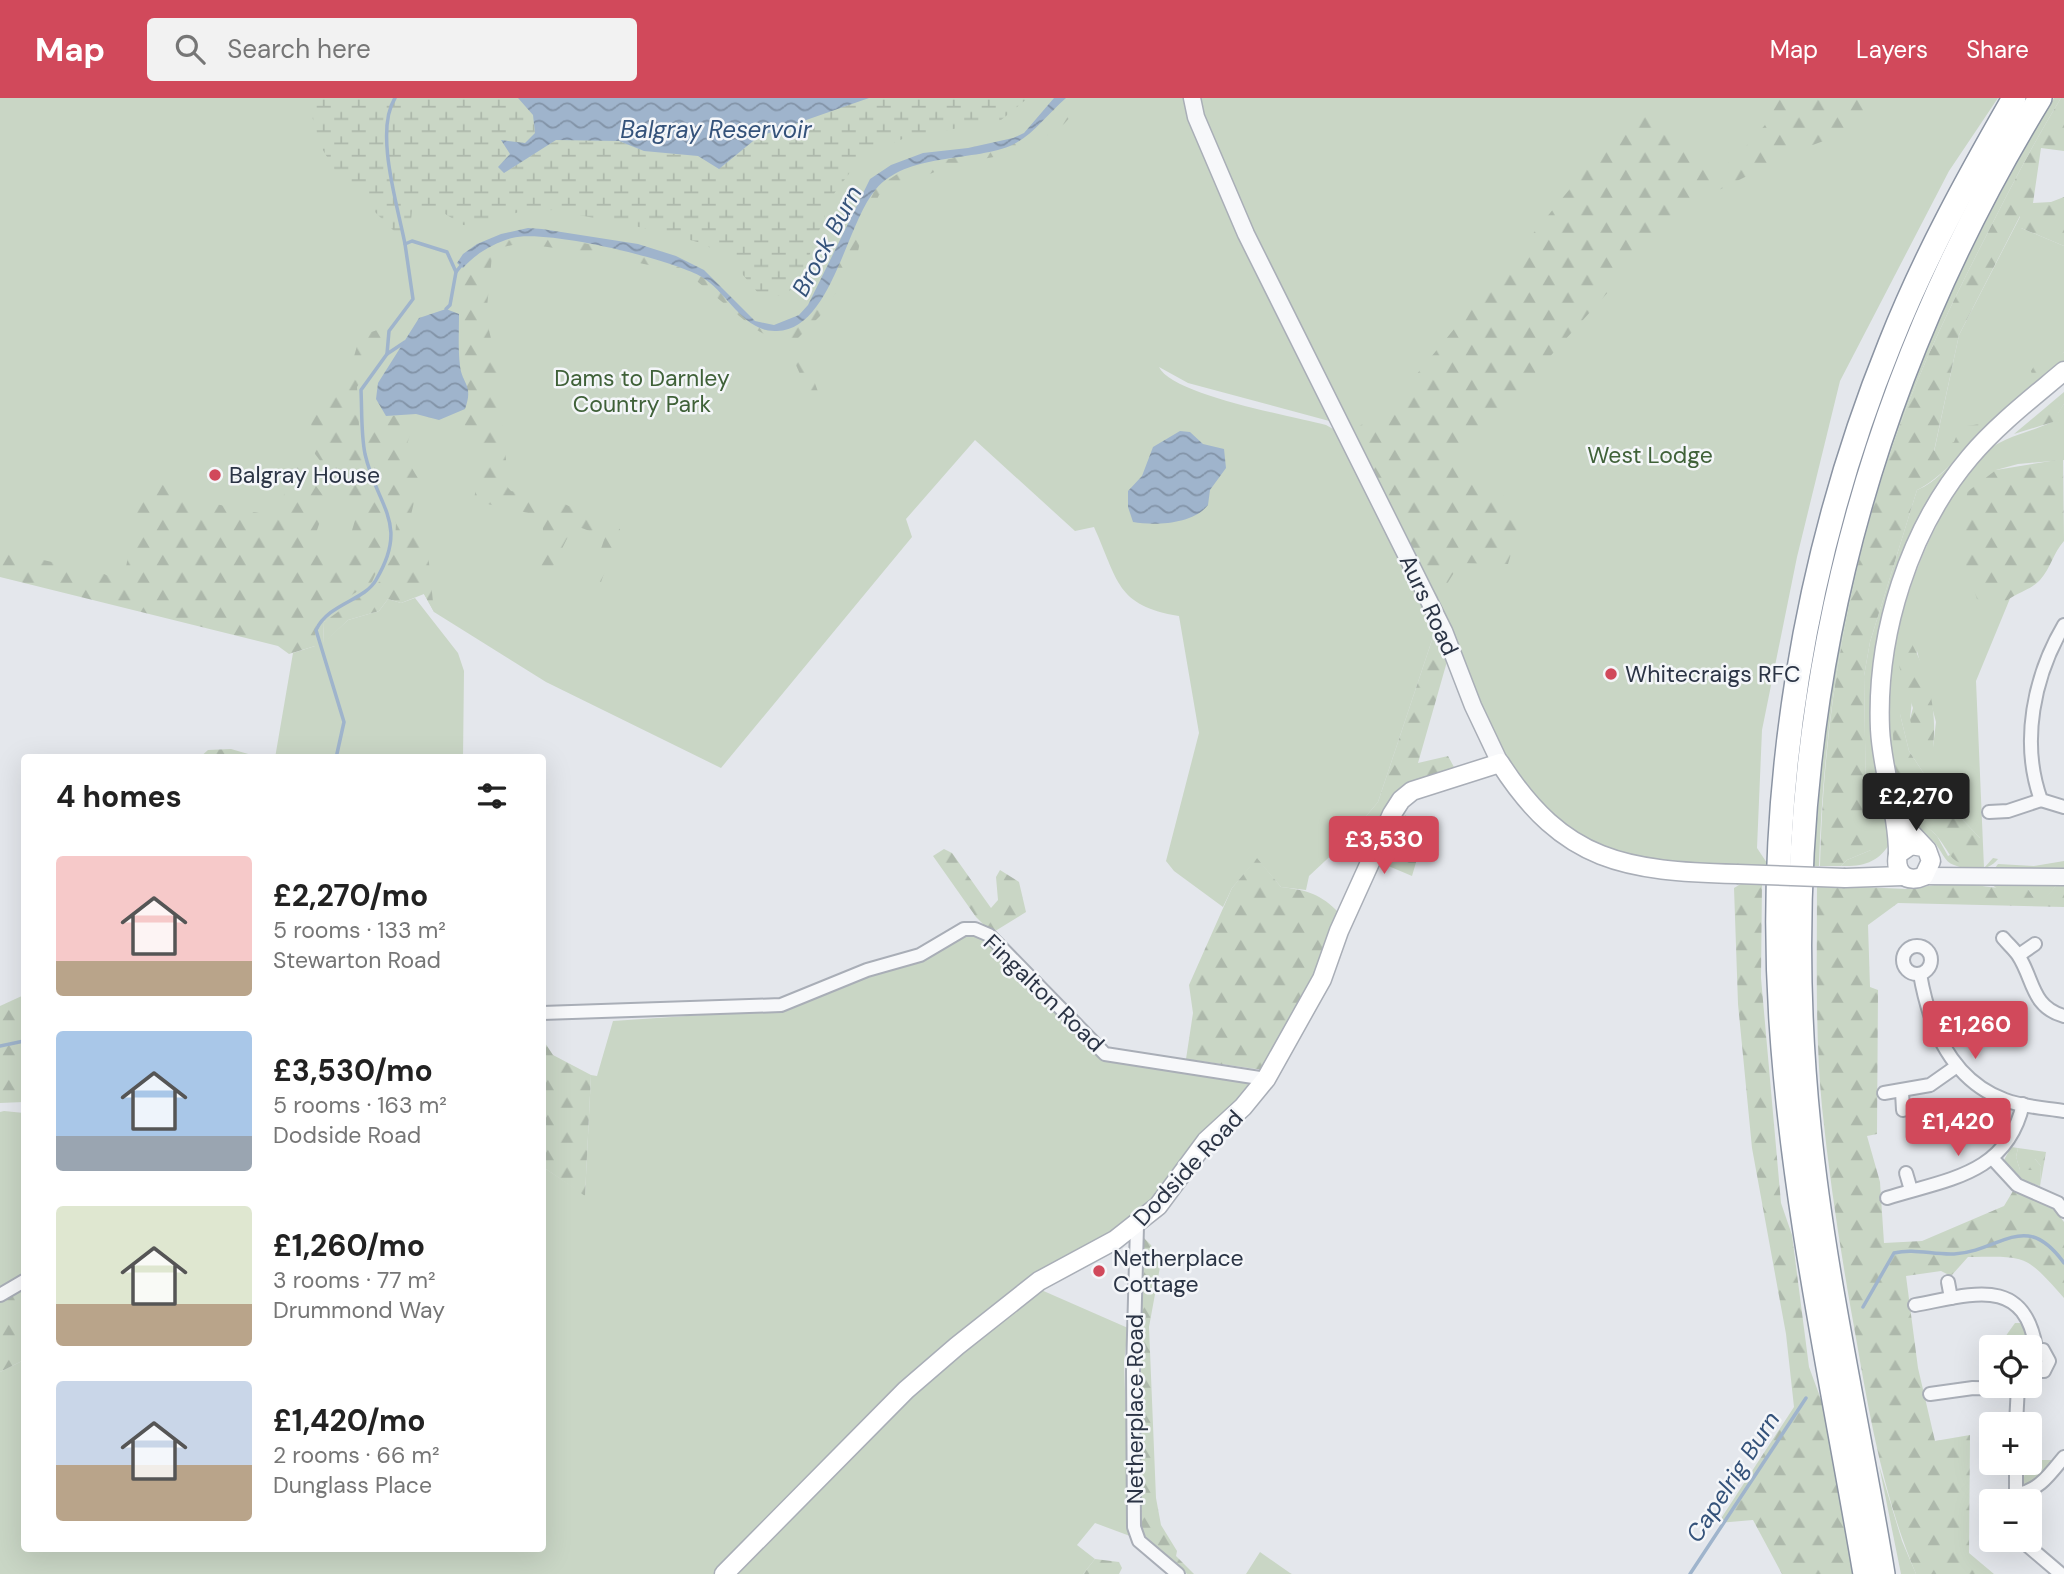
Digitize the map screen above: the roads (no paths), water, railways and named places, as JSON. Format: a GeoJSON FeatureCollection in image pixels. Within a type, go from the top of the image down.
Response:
{"type":"FeatureCollection","features":[{"type":"Feature","properties":{"kind":"highway"},"geometry":{"type":"LineString","coordinates":[[1865,1574],[1809,1250],[1787,1092],[1780,1003],[1779,889],[1787,768],[1799,673],[1817,578],[1836,505],[1867,406],[1890,344],[1936,240],[2014,98]]}},
{"type":"Feature","properties":{"kind":"highway"},"geometry":{"type":"LineString","coordinates":[[1883,1574],[1818,1200],[1809,1130],[1802,1052],[1800,952],[1809,780],[1830,626],[1849,540],[1878,440],[1918,333],[1954,253],[1999,164],[2040,98]]}},
{"type":"Feature","properties":{"kind":"main road"},"geometry":{"type":"LineString","coordinates":[[1894,814],[1926,851],[1931,867],[1924,876],[1913,880],[1899,863],[1894,814],[1883,760],[1880,697],[1888,635],[1912,556],[1934,510],[1969,458],[2064,371]]}},
{"type":"Feature","properties":{"kind":"main road","name":"Aurs Road"},"geometry":{"type":"LineString","coordinates":[[1500,763],[1519,792],[1542,818],[1563,835],[1595,854],[1646,869],[1845,878],[1868,874],[1899,863]]}},
{"type":"Feature","properties":{"kind":"main road","name":"Dodside Road"},"geometry":{"type":"LineString","coordinates":[[724,1574],[906,1390],[957,1346],[1039,1281],[1137,1226],[1171,1191],[1206,1141],[1243,1107],[1266,1079],[1322,979],[1363,877],[1401,800],[1422,786],[1500,763]]}},
{"type":"Feature","properties":{"kind":"main road"},"geometry":{"type":"LineString","coordinates":[[1899,863],[1911,845],[1926,851]]}},
{"type":"Feature","properties":{"kind":"street","name":"Aurs Road"},"geometry":{"type":"LineString","coordinates":[[1192,98],[1196,117],[1246,234],[1444,631],[1500,763]]}},
{"type":"Feature","properties":{"kind":"street"},"geometry":{"type":"LineString","coordinates":[[2041,800],[2036,785],[2033,752],[2036,685],[2049,652],[2064,625]]}},
{"type":"Feature","properties":{"kind":"street"},"geometry":{"type":"LineString","coordinates":[[1989,812],[2008,811],[2041,800],[2064,807]]}},
{"type":"Feature","properties":{"kind":"street"},"geometry":{"type":"LineString","coordinates":[[1926,851],[1963,877]]}},
{"type":"Feature","properties":{"kind":"street"},"geometry":{"type":"LineString","coordinates":[[1924,876],[2064,877]]}},
{"type":"Feature","properties":{"kind":"street","name":"Fingalton Road"},"geometry":{"type":"LineString","coordinates":[[546,1013],[781,1005],[867,970],[920,955],[964,929],[975,929],[989,935],[1105,1054],[1266,1079]]}},
{"type":"Feature","properties":{"kind":"street"},"geometry":{"type":"LineString","coordinates":[[2003,938],[2019,955],[2034,994],[2049,1010],[2064,1016]]}},
{"type":"Feature","properties":{"kind":"street"},"geometry":{"type":"LineString","coordinates":[[2019,955],[2035,944]]}},
{"type":"Feature","properties":{"kind":"street"},"geometry":{"type":"LineString","coordinates":[[1920,974],[1931,1023],[1957,1066],[1987,1092],[2023,1104],[2064,1111]]}},
{"type":"Feature","properties":{"kind":"street"},"geometry":{"type":"LineString","coordinates":[[1884,1093],[1930,1085],[1957,1066]]}},
{"type":"Feature","properties":{"kind":"street"},"geometry":{"type":"LineString","coordinates":[[1902,1092],[1903,1110]]}},
{"type":"Feature","properties":{"kind":"street"},"geometry":{"type":"LineString","coordinates":[[1887,1198],[1963,1174],[1993,1159],[2008,1143],[2018,1125],[2023,1104]]}},
{"type":"Feature","properties":{"kind":"street"},"geometry":{"type":"LineString","coordinates":[[1993,1159],[2017,1185],[2062,1204]]}},
{"type":"Feature","properties":{"kind":"street"},"geometry":{"type":"LineString","coordinates":[[1906,1173],[1911,1190]]}},
{"type":"Feature","properties":{"kind":"street","name":"Netherplace Road"},"geometry":{"type":"LineString","coordinates":[[1137,1226],[1133,1371],[1135,1527],[1139,1541],[1178,1574]]}},
{"type":"Feature","properties":{"kind":"street"},"geometry":{"type":"LineString","coordinates":[[1948,1282],[1951,1298]]}},
{"type":"Feature","properties":{"kind":"street"},"geometry":{"type":"LineString","coordinates":[[0,1295],[21,1283]]}},
{"type":"Feature","properties":{"kind":"street"},"geometry":{"type":"LineString","coordinates":[[1915,1305],[1985,1293],[2012,1301],[2032,1325],[2032,1335]]}},
{"type":"Feature","properties":{"kind":"street"},"geometry":{"type":"LineString","coordinates":[[2042,1352],[2046,1353],[2049,1365],[2042,1371]]}},
{"type":"Feature","properties":{"kind":"street"},"geometry":{"type":"LineString","coordinates":[[1930,1394],[1979,1389]]}},
{"type":"Feature","properties":{"kind":"street"},"geometry":{"type":"LineString","coordinates":[[2034,1489],[2064,1457]]}},
{"type":"Feature","properties":{"kind":"street"},"geometry":{"type":"LineString","coordinates":[[2035,1552],[2060,1574]]}},
{"type":"Feature","properties":{"kind":"water","name":"Balgray Reservoir"},"geometry":{"type":"Polygon","coordinates":[[[518,98],[869,98],[758,137],[719,169],[698,156],[644,151],[619,141],[556,140],[504,173],[498,167],[510,154],[501,140],[525,143],[535,133],[533,115],[518,98]]]}},
{"type":"Feature","properties":{"kind":"water"},"geometry":{"type":"Polygon","coordinates":[[[1054,98],[1066,98],[1033,131],[1010,146],[921,164],[889,177],[865,205],[824,295],[811,313],[796,326],[777,331],[755,326],[702,277],[664,262],[608,247],[529,236],[498,243],[473,258],[463,268],[457,263],[463,254],[477,244],[501,234],[528,228],[638,244],[676,256],[704,270],[755,321],[774,325],[799,315],[808,305],[870,179],[891,165],[923,153],[968,148],[1013,138],[1024,133],[1054,98]]]}},
{"type":"Feature","properties":{"kind":"water"},"geometry":{"type":"Polygon","coordinates":[[[446,309],[459,314],[460,366],[468,390],[465,409],[439,420],[416,414],[386,416],[376,399],[378,383],[419,318],[446,309]]]}},
{"type":"Feature","properties":{"kind":"water"},"geometry":{"type":"Polygon","coordinates":[[[1180,431],[1190,432],[1203,444],[1224,449],[1226,468],[1210,490],[1208,505],[1184,520],[1152,524],[1133,522],[1128,507],[1128,491],[1142,476],[1153,447],[1180,431]]]}},
{"type":"Feature","properties":{"kind":"waterway","name":"Brock Burn"},"geometry":{"type":"LineString","coordinates":[[395,98],[389,112],[387,149],[405,244]]}},
{"type":"Feature","properties":{"kind":"waterway","name":"Brock Burn"},"geometry":{"type":"LineString","coordinates":[[337,754],[344,722],[316,630],[329,614],[371,587],[386,560],[391,529],[365,454],[361,390],[387,354],[389,331],[413,299],[405,244],[412,241],[447,252],[456,272],[463,263]]}},
{"type":"Feature","properties":{"kind":"waterway"},"geometry":{"type":"LineString","coordinates":[[446,309],[450,305],[456,272]]}},
{"type":"Feature","properties":{"kind":"waterway"},"geometry":{"type":"LineString","coordinates":[[387,354],[405,342]]}},
{"type":"Feature","properties":{"kind":"waterway","name":"Brock Burn"},"geometry":{"type":"LineString","coordinates":[[0,1046],[21,1042]]}},
{"type":"Feature","properties":{"kind":"waterway","name":"Capelrig Burn"},"geometry":{"type":"LineString","coordinates":[[1863,1307],[1894,1253],[1909,1251],[1954,1254],[2012,1237],[2025,1236],[2037,1238],[2050,1247],[2064,1263]]}},
{"type":"Feature","properties":{"kind":"waterway","name":"Capelrig Burn"},"geometry":{"type":"LineString","coordinates":[[1690,1574],[1806,1398]]}},
{"type":"Feature","properties":{"kind":"place","name":"Balgray House"},"geometry":{"type":"Point","coordinates":[215,475]}},
{"type":"Feature","properties":{"kind":"place","name":"Whitecraigs RFC"},"geometry":{"type":"Point","coordinates":[1611,674]}},
{"type":"Feature","properties":{"kind":"place","name":"Netherplace Cottage"},"geometry":{"type":"Point","coordinates":[1099,1271]}},
{"type":"Feature","properties":{"kind":"park label","name":"Dams to Darnley Country Park"},"geometry":{"type":"Point","coordinates":[642,391]}},
{"type":"Feature","properties":{"kind":"park label","name":"West Lodge"},"geometry":{"type":"Point","coordinates":[1650,455]}}]}
